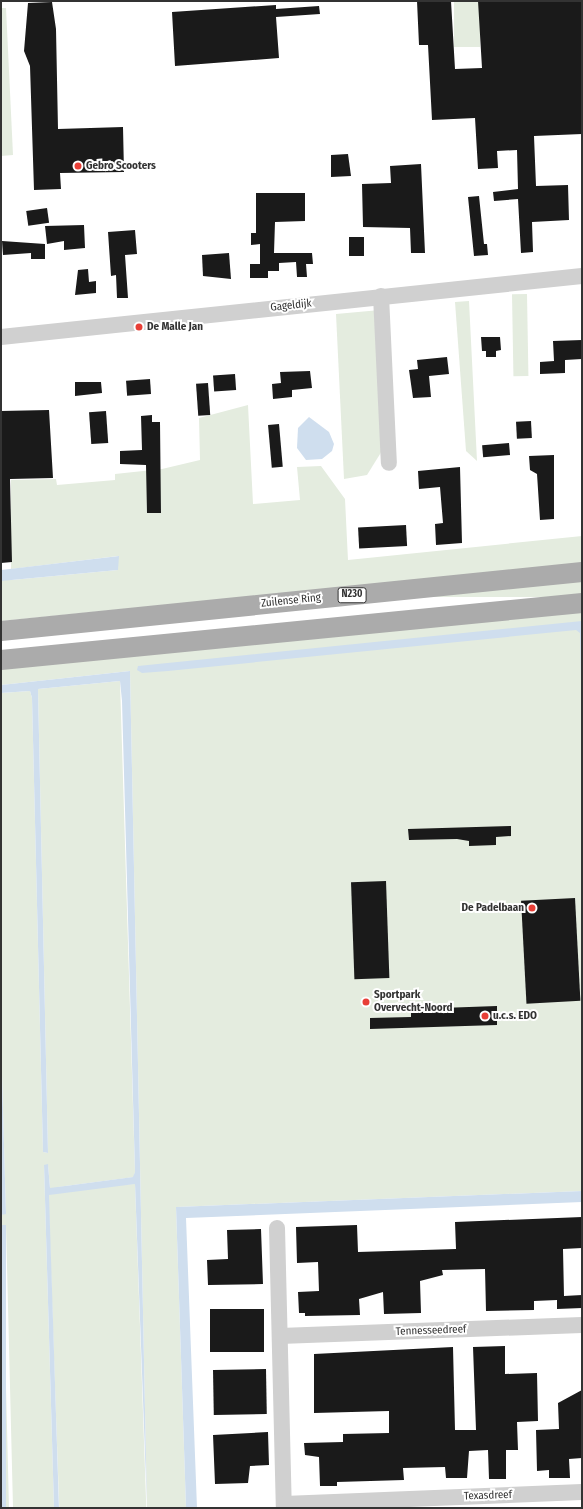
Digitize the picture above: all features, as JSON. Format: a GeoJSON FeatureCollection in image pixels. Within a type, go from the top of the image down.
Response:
{"type":"FeatureCollection","features":[{"type":"Feature","properties":{"kind":"main road","name":"Zuilense Ring"},"geometry":{"type":"LineString","coordinates":[[1,630],[582,572]]}},
{"type":"Feature","properties":{"kind":"main road"},"geometry":{"type":"LineString","coordinates":[[1,660],[582,603]]}},
{"type":"Feature","properties":{"kind":"street","name":"Gageldijk"},"geometry":{"type":"LineString","coordinates":[[1,337],[582,276]]}},
{"type":"Feature","properties":{"kind":"street"},"geometry":{"type":"LineString","coordinates":[[381,296],[390,463]]}},
{"type":"Feature","properties":{"kind":"street"},"geometry":{"type":"LineString","coordinates":[[277,1228],[284,1506]]}},
{"type":"Feature","properties":{"kind":"street","name":"Tennesseedreef"},"geometry":{"type":"LineString","coordinates":[[280,1336],[582,1325]]}},
{"type":"Feature","properties":{"kind":"street","name":"Texasdreef"},"geometry":{"type":"LineString","coordinates":[[284,1506],[393,1504],[582,1492]]}},
{"type":"Feature","properties":{"kind":"shaded area"},"geometry":{"type":"Polygon","coordinates":[[[454,1],[480,1],[480,47],[454,47],[454,1]]]}},
{"type":"Feature","properties":{"kind":"shaded area"},"geometry":{"type":"Polygon","coordinates":[[[1,8],[6,8],[13,155],[1,156],[1,8]]]}},
{"type":"Feature","properties":{"kind":"shaded area"},"geometry":{"type":"Polygon","coordinates":[[[512,294],[527,294],[528,376],[513,376],[512,294]]]}},
{"type":"Feature","properties":{"kind":"shaded area"},"geometry":{"type":"Polygon","coordinates":[[[469,301],[477,461],[466,451],[455,302],[469,301]]]}},
{"type":"Feature","properties":{"kind":"shaded area"},"geometry":{"type":"Polygon","coordinates":[[[380,310],[385,446],[367,475],[344,479],[336,314],[380,310]]]}},
{"type":"Feature","properties":{"kind":"shaded area"},"geometry":{"type":"Polygon","coordinates":[[[248,405],[253,504],[300,500],[297,467],[321,466],[345,499],[348,560],[582,536],[582,564],[1,621],[1,581],[118,570],[118,556],[11,569],[11,480],[56,479],[57,485],[115,480],[115,474],[162,469],[200,460],[199,418],[248,405]]]}},
{"type":"Feature","properties":{"kind":"shaded area"},"geometry":{"type":"Polygon","coordinates":[[[1,580],[582,580],[582,597],[1,597],[1,580]]]}},
{"type":"Feature","properties":{"kind":"shaded area","name":"Sportpark Overvecht-Noord"},"geometry":{"type":"Polygon","coordinates":[[[582,610],[582,1191],[176,1207],[186,1508],[147,1508],[130,671],[1,685],[1,669],[582,610]]]}},
{"type":"Feature","properties":{"kind":"shaded area"},"geometry":{"type":"Polygon","coordinates":[[[120,681],[135,1172],[134,1177],[50,1188],[48,1165],[44,1165],[54,1508],[13,1508],[6,1225],[2,1225],[9,1508],[1,1508],[1,1215],[6,1213],[1,1041],[1,693],[30,691],[32,698],[43,1152],[48,1153],[38,689],[120,681]]]}},
{"type":"Feature","properties":{"kind":"shaded area"},"geometry":{"type":"Polygon","coordinates":[[[135,1184],[146,1508],[59,1508],[48,1187],[135,1184]]]}},
{"type":"Feature","properties":{"kind":"water"},"geometry":{"type":"Polygon","coordinates":[[[309,417],[329,432],[334,444],[332,451],[322,459],[306,460],[297,448],[298,428],[309,417]]]}},
{"type":"Feature","properties":{"kind":"water"},"geometry":{"type":"Polygon","coordinates":[[[119,556],[118,570],[1,581],[1,570],[119,556]]]}},
{"type":"Feature","properties":{"kind":"water"},"geometry":{"type":"Polygon","coordinates":[[[582,621],[582,731],[580,633],[576,630],[168,671],[142,673],[137,670],[138,666],[582,621]]]}},
{"type":"Feature","properties":{"kind":"water"},"geometry":{"type":"Polygon","coordinates":[[[130,671],[147,1508],[135,1184],[49,1195],[59,1508],[54,1508],[44,1165],[48,1164],[50,1188],[133,1177],[135,1172],[122,701],[120,681],[38,689],[48,1153],[43,1152],[32,698],[30,691],[1,693],[1,685],[130,671]]]}},
{"type":"Feature","properties":{"kind":"water"},"geometry":{"type":"Polygon","coordinates":[[[1,1041],[6,1214],[1,1215],[1,1041]]]}},
{"type":"Feature","properties":{"kind":"water"},"geometry":{"type":"Polygon","coordinates":[[[582,1191],[582,1202],[186,1218],[197,1508],[186,1508],[176,1207],[582,1191]]]}},
{"type":"Feature","properties":{"kind":"water"},"geometry":{"type":"Polygon","coordinates":[[[2,1225],[6,1225],[6,1508],[2,1508],[2,1225]]]}},
{"type":"Feature","properties":{"kind":"building"},"geometry":{"type":"Polygon","coordinates":[[[417,1],[451,1],[455,69],[482,68],[478,1],[582,1],[582,134],[534,136],[536,186],[568,185],[569,220],[532,222],[533,252],[521,253],[518,199],[494,201],[493,192],[518,189],[517,150],[497,151],[498,168],[478,169],[475,118],[432,120],[428,45],[419,45],[417,1]]]}},
{"type":"Feature","properties":{"kind":"building"},"geometry":{"type":"Polygon","coordinates":[[[52,2],[56,29],[58,129],[123,127],[124,172],[60,173],[61,189],[34,190],[30,66],[24,51],[28,3],[52,2]]]}},
{"type":"Feature","properties":{"kind":"building"},"geometry":{"type":"Polygon","coordinates":[[[276,5],[276,9],[319,6],[320,14],[276,17],[279,58],[175,66],[172,12],[276,5]]]}},
{"type":"Feature","properties":{"kind":"building"},"geometry":{"type":"Polygon","coordinates":[[[348,154],[351,176],[331,177],[331,155],[348,154]]]}},
{"type":"Feature","properties":{"kind":"building"},"geometry":{"type":"Polygon","coordinates":[[[421,164],[425,253],[411,253],[410,228],[363,227],[362,184],[391,183],[390,166],[421,164]]]}},
{"type":"Feature","properties":{"kind":"building"},"geometry":{"type":"Polygon","coordinates":[[[256,193],[305,193],[305,221],[275,222],[274,253],[312,253],[313,264],[306,264],[307,277],[297,277],[296,262],[279,263],[279,271],[268,271],[268,278],[250,278],[250,264],[260,264],[260,244],[251,245],[251,233],[256,233],[256,193]]]}},
{"type":"Feature","properties":{"kind":"building"},"geometry":{"type":"Polygon","coordinates":[[[479,196],[484,244],[487,244],[488,255],[474,256],[468,197],[479,196]]]}},
{"type":"Feature","properties":{"kind":"building"},"geometry":{"type":"Polygon","coordinates":[[[47,208],[49,223],[28,226],[26,211],[47,208]]]}},
{"type":"Feature","properties":{"kind":"building"},"geometry":{"type":"Polygon","coordinates":[[[84,225],[85,248],[64,250],[64,241],[47,244],[45,226],[84,225]]]}},
{"type":"Feature","properties":{"kind":"building"},"geometry":{"type":"Polygon","coordinates":[[[135,230],[137,254],[125,255],[128,298],[117,298],[116,275],[111,276],[108,232],[135,230]]]}},
{"type":"Feature","properties":{"kind":"building"},"geometry":{"type":"Polygon","coordinates":[[[349,237],[364,237],[364,256],[349,256],[349,237]]]}},
{"type":"Feature","properties":{"kind":"building"},"geometry":{"type":"Polygon","coordinates":[[[2,241],[45,244],[45,259],[31,259],[31,253],[3,255],[2,241]]]}},
{"type":"Feature","properties":{"kind":"building"},"geometry":{"type":"Polygon","coordinates":[[[229,253],[231,279],[203,276],[202,255],[229,253]]]}},
{"type":"Feature","properties":{"kind":"building"},"geometry":{"type":"Polygon","coordinates":[[[88,269],[89,282],[96,281],[96,293],[75,295],[78,270],[88,269]]]}},
{"type":"Feature","properties":{"kind":"building"},"geometry":{"type":"Polygon","coordinates":[[[481,337],[500,337],[501,350],[496,351],[496,357],[486,357],[486,351],[482,351],[481,337]]]}},
{"type":"Feature","properties":{"kind":"building"},"geometry":{"type":"Polygon","coordinates":[[[582,340],[582,359],[565,360],[565,373],[540,374],[540,362],[554,361],[553,341],[582,340]]]}},
{"type":"Feature","properties":{"kind":"building"},"geometry":{"type":"Polygon","coordinates":[[[447,357],[449,374],[429,376],[431,397],[413,398],[409,370],[418,369],[417,360],[447,357]]]}},
{"type":"Feature","properties":{"kind":"building"},"geometry":{"type":"Polygon","coordinates":[[[310,371],[312,388],[292,390],[292,397],[273,399],[272,384],[281,383],[280,372],[310,371]]]}},
{"type":"Feature","properties":{"kind":"building"},"geometry":{"type":"Polygon","coordinates":[[[235,374],[236,390],[214,391],[213,376],[235,374]]]}},
{"type":"Feature","properties":{"kind":"building"},"geometry":{"type":"Polygon","coordinates":[[[150,379],[151,394],[127,396],[126,381],[150,379]]]}},
{"type":"Feature","properties":{"kind":"building"},"geometry":{"type":"Polygon","coordinates":[[[75,382],[101,382],[102,393],[75,396],[75,382]]]}},
{"type":"Feature","properties":{"kind":"building"},"geometry":{"type":"Polygon","coordinates":[[[208,383],[210,415],[198,416],[196,384],[208,383]]]}},
{"type":"Feature","properties":{"kind":"building"},"geometry":{"type":"Polygon","coordinates":[[[49,410],[53,478],[10,479],[12,562],[1,563],[1,411],[49,410]]]}},
{"type":"Feature","properties":{"kind":"building"},"geometry":{"type":"Polygon","coordinates":[[[106,411],[108,443],[91,444],[89,412],[106,411]]]}},
{"type":"Feature","properties":{"kind":"building"},"geometry":{"type":"Polygon","coordinates":[[[152,415],[152,422],[160,422],[161,513],[147,513],[146,465],[120,464],[120,451],[142,450],[141,416],[152,415]]]}},
{"type":"Feature","properties":{"kind":"building"},"geometry":{"type":"Polygon","coordinates":[[[531,421],[532,438],[517,439],[516,422],[531,421]]]}},
{"type":"Feature","properties":{"kind":"building"},"geometry":{"type":"Polygon","coordinates":[[[279,424],[283,467],[272,468],[268,425],[279,424]]]}},
{"type":"Feature","properties":{"kind":"building"},"geometry":{"type":"Polygon","coordinates":[[[509,443],[510,455],[483,457],[482,445],[509,443]]]}},
{"type":"Feature","properties":{"kind":"building"},"geometry":{"type":"Polygon","coordinates":[[[554,455],[554,519],[540,520],[537,474],[530,470],[529,456],[554,455]]]}},
{"type":"Feature","properties":{"kind":"building"},"geometry":{"type":"Polygon","coordinates":[[[460,467],[462,543],[436,545],[435,524],[443,523],[440,487],[419,489],[418,471],[460,467]]]}},
{"type":"Feature","properties":{"kind":"building"},"geometry":{"type":"Polygon","coordinates":[[[406,525],[407,546],[359,548],[358,528],[406,525]]]}},
{"type":"Feature","properties":{"kind":"building"},"geometry":{"type":"Polygon","coordinates":[[[511,826],[511,836],[496,837],[496,845],[469,846],[469,841],[457,839],[409,840],[408,829],[511,826]]]}},
{"type":"Feature","properties":{"kind":"building"},"geometry":{"type":"Polygon","coordinates":[[[386,881],[389,978],[354,979],[351,882],[386,881]]]}},
{"type":"Feature","properties":{"kind":"building"},"geometry":{"type":"Polygon","coordinates":[[[575,898],[580,1001],[526,1004],[521,901],[575,898]]]}},
{"type":"Feature","properties":{"kind":"building"},"geometry":{"type":"Polygon","coordinates":[[[497,1006],[497,1025],[370,1029],[370,1018],[411,1017],[411,1012],[441,1011],[441,1008],[497,1006]]]}},
{"type":"Feature","properties":{"kind":"building"},"geometry":{"type":"Polygon","coordinates":[[[582,1217],[582,1248],[563,1249],[564,1296],[582,1295],[582,1308],[557,1309],[557,1300],[534,1301],[534,1310],[486,1311],[485,1269],[442,1270],[443,1275],[420,1281],[421,1313],[384,1314],[383,1292],[359,1299],[360,1315],[305,1316],[305,1313],[299,1313],[298,1292],[319,1291],[318,1262],[297,1263],[296,1227],[357,1225],[358,1252],[456,1249],[455,1222],[582,1217]]]}},
{"type":"Feature","properties":{"kind":"building"},"geometry":{"type":"Polygon","coordinates":[[[261,1229],[263,1284],[208,1285],[207,1260],[228,1259],[227,1230],[261,1229]]]}},
{"type":"Feature","properties":{"kind":"building"},"geometry":{"type":"Polygon","coordinates":[[[210,1309],[264,1309],[264,1352],[210,1352],[210,1309]]]}},
{"type":"Feature","properties":{"kind":"building"},"geometry":{"type":"Polygon","coordinates":[[[505,1346],[505,1374],[537,1373],[538,1421],[517,1422],[518,1450],[506,1450],[506,1479],[489,1479],[488,1450],[469,1451],[467,1478],[446,1478],[445,1467],[403,1468],[404,1480],[337,1482],[337,1486],[320,1486],[319,1457],[305,1455],[304,1443],[343,1442],[343,1434],[389,1433],[389,1411],[314,1413],[314,1354],[453,1347],[455,1430],[476,1430],[473,1347],[505,1346]]]}},
{"type":"Feature","properties":{"kind":"building"},"geometry":{"type":"Polygon","coordinates":[[[266,1369],[267,1414],[214,1415],[213,1370],[266,1369]]]}},
{"type":"Feature","properties":{"kind":"building"},"geometry":{"type":"Polygon","coordinates":[[[582,1390],[582,1458],[569,1459],[570,1478],[549,1478],[549,1470],[537,1471],[536,1430],[559,1429],[558,1403],[582,1390]]]}},
{"type":"Feature","properties":{"kind":"building"},"geometry":{"type":"Polygon","coordinates":[[[268,1432],[269,1465],[250,1466],[248,1483],[215,1484],[213,1435],[268,1432]]]}},
{"type":"Feature","properties":{"kind":"place","name":"Gebro Scooters"},"geometry":{"type":"Point","coordinates":[78,166]}},
{"type":"Feature","properties":{"kind":"place","name":"De Malle Jan"},"geometry":{"type":"Point","coordinates":[139,327]}},
{"type":"Feature","properties":{"kind":"place","name":"De Padelbaan"},"geometry":{"type":"Point","coordinates":[532,908]}},
{"type":"Feature","properties":{"kind":"place","name":"Sportpark Overvecht-Noord"},"geometry":{"type":"Point","coordinates":[366,1002]}},
{"type":"Feature","properties":{"kind":"place","name":"u.c.s. EDO"},"geometry":{"type":"Point","coordinates":[485,1016]}}]}
